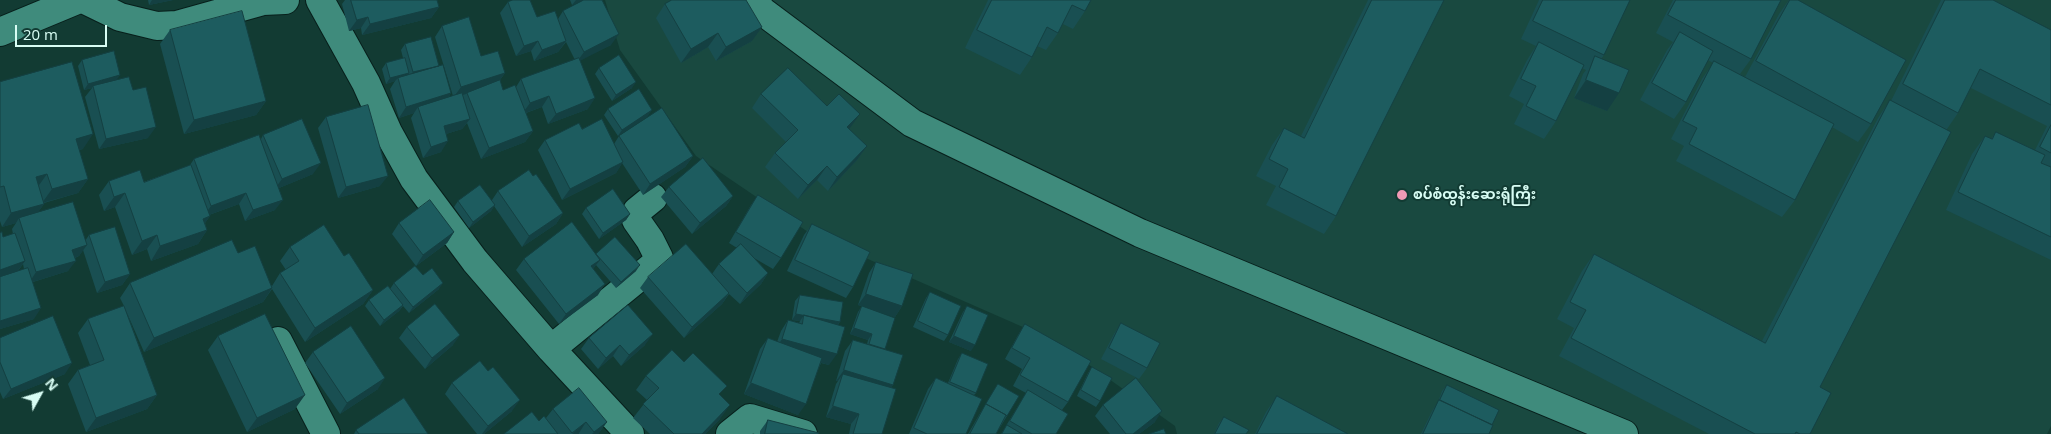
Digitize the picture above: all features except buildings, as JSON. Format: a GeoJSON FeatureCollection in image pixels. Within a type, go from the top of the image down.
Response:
{"type":"FeatureCollection","features":[{"type":"Feature","properties":{"kind":"street"},"geometry":{"type":"LineString","coordinates":[[0,32],[77,0]]}},
{"type":"Feature","properties":{"kind":"street"},"geometry":{"type":"LineString","coordinates":[[84,0],[120,17],[157,26],[177,25],[263,1],[285,0]]}},
{"type":"Feature","properties":{"kind":"street"},"geometry":{"type":"LineString","coordinates":[[320,0],[362,75],[388,132],[414,180],[475,261],[630,434]]}},
{"type":"Feature","properties":{"kind":"street"},"geometry":{"type":"LineString","coordinates":[[754,0],[762,11],[912,123],[1140,233],[1624,434]]}},
{"type":"Feature","properties":{"kind":"street"},"geometry":{"type":"LineString","coordinates":[[552,349],[654,265],[659,258],[650,240],[636,220],[637,211],[653,198]]}},
{"type":"Feature","properties":{"kind":"street"},"geometry":{"type":"LineString","coordinates":[[278,341],[326,434]]}},
{"type":"Feature","properties":{"kind":"street"},"geometry":{"type":"LineString","coordinates":[[730,434],[750,418],[803,434]]}},
{"type":"Feature","properties":{"kind":"shaded area","name":"စပ်စံထွန်းဆေးရုံကြီး"},"geometry":{"type":"Polygon","coordinates":[[[605,0],[2051,0],[2051,426],[2047,434],[1177,434],[1175,426],[1057,342],[811,234],[696,156],[620,50],[605,0]]]}},
{"type":"Feature","properties":{"kind":"place","name":"စပ်စံထွန်းဆေးရုံကြီး"},"geometry":{"type":"Point","coordinates":[1402,195]}}]}
